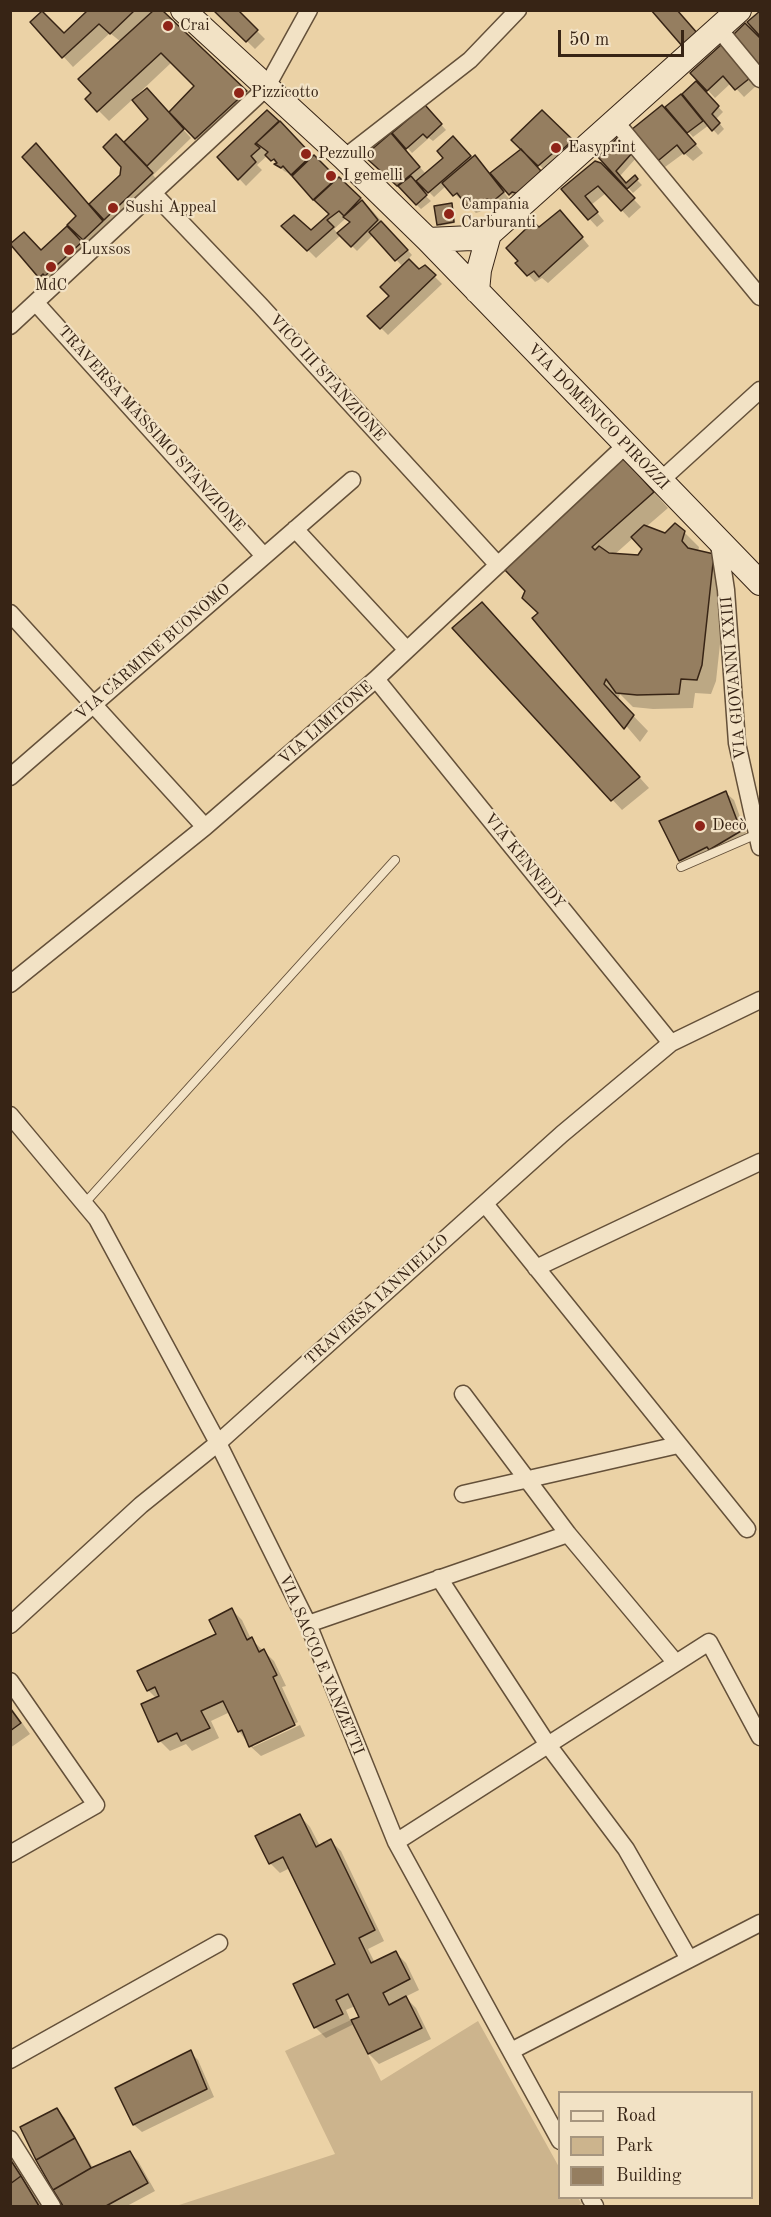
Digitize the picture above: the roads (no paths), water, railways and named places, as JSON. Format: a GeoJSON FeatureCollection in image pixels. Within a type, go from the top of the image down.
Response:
{"type":"FeatureCollection","features":[{"type":"Feature","properties":{"kind":"street","name":"VIA DOMENICO PIROZZI"},"geometry":{"type":"LineString","coordinates":[[183,10],[344,158],[428,240],[760,583]]}},
{"type":"Feature","properties":{"kind":"street"},"geometry":{"type":"LineString","coordinates":[[10,326],[266,88],[309,10]]}},
{"type":"Feature","properties":{"kind":"street"},"geometry":{"type":"LineString","coordinates":[[344,158],[470,60],[518,10]]}},
{"type":"Feature","properties":{"kind":"street"},"geometry":{"type":"LineString","coordinates":[[465,278],[454,252],[480,236],[615,121],[739,10]]}},
{"type":"Feature","properties":{"kind":"street"},"geometry":{"type":"LineString","coordinates":[[718,28],[760,79]]}},
{"type":"Feature","properties":{"kind":"street"},"geometry":{"type":"LineString","coordinates":[[615,121],[760,297]]}},
{"type":"Feature","properties":{"kind":"street","name":"VICO III STANZIONE"},"geometry":{"type":"LineString","coordinates":[[154,194],[260,305],[498,565]]}},
{"type":"Feature","properties":{"kind":"street"},"geometry":{"type":"LineString","coordinates":[[428,240],[480,236]]}},
{"type":"Feature","properties":{"kind":"street"},"geometry":{"type":"LineString","coordinates":[[465,278],[483,251],[480,236]]}},
{"type":"Feature","properties":{"kind":"street","name":"TRAVERSA MASSIMO STANZIONE"},"geometry":{"type":"LineString","coordinates":[[36,303],[264,556]]}},
{"type":"Feature","properties":{"kind":"street"},"geometry":{"type":"LineString","coordinates":[[660,481],[760,390]]}},
{"type":"Feature","properties":{"kind":"street","name":"VIA LIMITONE"},"geometry":{"type":"LineString","coordinates":[[10,984],[206,827],[376,679],[626,445]]}},
{"type":"Feature","properties":{"kind":"street","name":"VIA CARMINE BUONOMO"},"geometry":{"type":"LineString","coordinates":[[10,777],[352,480]]}},
{"type":"Feature","properties":{"kind":"street"},"geometry":{"type":"LineString","coordinates":[[295,529],[407,650]]}},
{"type":"Feature","properties":{"kind":"street","name":"VIA GIOVANNI XXIII"},"geometry":{"type":"LineString","coordinates":[[720,544],[726,590],[737,743],[759,840]]}},
{"type":"Feature","properties":{"kind":"street"},"geometry":{"type":"LineString","coordinates":[[10,613],[206,827]]}},
{"type":"Feature","properties":{"kind":"street","name":"VIA KENNEDY"},"geometry":{"type":"LineString","coordinates":[[376,679],[671,1043]]}},
{"type":"Feature","properties":{"kind":"street","name":"TRAVERSA IANNIELLO"},"geometry":{"type":"LineString","coordinates":[[10,1625],[141,1505],[218,1443],[562,1134],[671,1043],[760,1000]]}},
{"type":"Feature","properties":{"kind":"street","name":"VIA SACCO E VANZETTI"},"geometry":{"type":"LineString","coordinates":[[10,1114],[97,1219],[218,1443],[308,1624],[396,1842],[558,2137]]}},
{"type":"Feature","properties":{"kind":"street"},"geometry":{"type":"LineString","coordinates":[[536,1268],[760,1162]]}},
{"type":"Feature","properties":{"kind":"street"},"geometry":{"type":"LineString","coordinates":[[485,1204],[747,1529]]}},
{"type":"Feature","properties":{"kind":"street"},"geometry":{"type":"LineString","coordinates":[[463,1394],[568,1534],[676,1663]]}},
{"type":"Feature","properties":{"kind":"street"},"geometry":{"type":"LineString","coordinates":[[463,1494],[678,1445]]}},
{"type":"Feature","properties":{"kind":"street"},"geometry":{"type":"LineString","coordinates":[[308,1624],[568,1534]]}},
{"type":"Feature","properties":{"kind":"street"},"geometry":{"type":"LineString","coordinates":[[439,1578],[548,1745],[626,1849],[689,1959]]}},
{"type":"Feature","properties":{"kind":"street"},"geometry":{"type":"LineString","coordinates":[[396,1842],[709,1642],[760,1737]]}},
{"type":"Feature","properties":{"kind":"street"},"geometry":{"type":"LineString","coordinates":[[10,1681],[96,1805],[10,1854]]}},
{"type":"Feature","properties":{"kind":"street"},"geometry":{"type":"LineString","coordinates":[[511,2051],[760,1923]]}},
{"type":"Feature","properties":{"kind":"street"},"geometry":{"type":"LineString","coordinates":[[10,2060],[219,1943]]}},
{"type":"Feature","properties":{"kind":"street"},"geometry":{"type":"LineString","coordinates":[[10,2139],[52,2206]]}},
{"type":"Feature","properties":{"kind":"lane"},"geometry":{"type":"LineString","coordinates":[[681,867],[759,840]]}},
{"type":"Feature","properties":{"kind":"lane"},"geometry":{"type":"LineString","coordinates":[[84,1204],[395,860]]}},
{"type":"Feature","properties":{"kind":"place","name":"Crai"},"geometry":{"type":"Point","coordinates":[168,26]}},
{"type":"Feature","properties":{"kind":"place","name":"Pizzicotto"},"geometry":{"type":"Point","coordinates":[239,93]}},
{"type":"Feature","properties":{"kind":"place","name":"Easyprint"},"geometry":{"type":"Point","coordinates":[556,148]}},
{"type":"Feature","properties":{"kind":"place","name":"Pezzullo"},"geometry":{"type":"Point","coordinates":[306,154]}},
{"type":"Feature","properties":{"kind":"place","name":"I gemelli"},"geometry":{"type":"Point","coordinates":[331,176]}},
{"type":"Feature","properties":{"kind":"place","name":"Sushi Appeal"},"geometry":{"type":"Point","coordinates":[113,208]}},
{"type":"Feature","properties":{"kind":"place","name":"Campania Carburanti"},"geometry":{"type":"Point","coordinates":[449,214]}},
{"type":"Feature","properties":{"kind":"place","name":"Luxsos"},"geometry":{"type":"Point","coordinates":[69,250]}},
{"type":"Feature","properties":{"kind":"place","name":"MdC"},"geometry":{"type":"Point","coordinates":[51,267]}},
{"type":"Feature","properties":{"kind":"place","name":"Decò"},"geometry":{"type":"Point","coordinates":[700,826]}}]}
